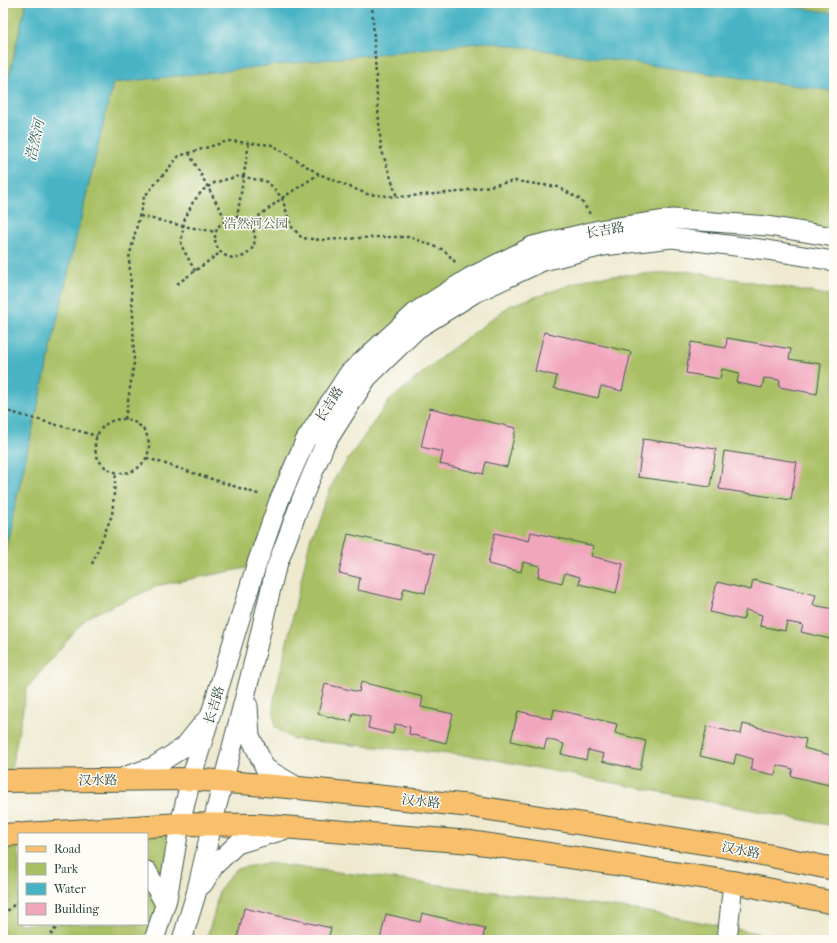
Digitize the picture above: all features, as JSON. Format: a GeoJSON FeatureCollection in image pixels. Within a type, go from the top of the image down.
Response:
{"type":"FeatureCollection","features":[{"type":"Feature","properties":{"kind":"main road","name":"汉水路"},"geometry":{"type":"LineString","coordinates":[[6,781],[191,779],[299,788],[471,806],[728,848],[834,869]]}},
{"type":"Feature","properties":{"kind":"main road"},"geometry":{"type":"LineString","coordinates":[[70,833],[98,832],[180,824],[257,825],[471,842],[733,882],[834,903]]}},
{"type":"Feature","properties":{"kind":"street","name":"长吉路"},"geometry":{"type":"LineString","coordinates":[[154,940],[167,899],[180,824],[191,779],[256,566],[279,501],[305,441],[349,373],[417,311],[470,278],[533,246],[599,230],[673,219],[768,226],[834,237]]}},
{"type":"Feature","properties":{"kind":"street","name":"长吉路"},"geometry":{"type":"LineString","coordinates":[[182,940],[196,894],[275,571],[324,444],[366,378],[417,329],[473,294],[543,261],[604,246],[672,238],[834,260]]}},
{"type":"Feature","properties":{"kind":"street"},"geometry":{"type":"LineString","coordinates":[[246,692],[250,736],[265,768],[299,788]]}},
{"type":"Feature","properties":{"kind":"street"},"geometry":{"type":"LineString","coordinates":[[114,780],[153,768],[184,747],[212,712]]}},
{"type":"Feature","properties":{"kind":"street"},"geometry":{"type":"LineString","coordinates":[[196,894],[214,866],[237,844],[291,828]]}},
{"type":"Feature","properties":{"kind":"street"},"geometry":{"type":"LineString","coordinates":[[148,873],[165,904]]}},
{"type":"Feature","properties":{"kind":"street"},"geometry":{"type":"LineString","coordinates":[[727,940],[733,882]]}},
{"type":"Feature","properties":{"kind":"path"},"geometry":{"type":"LineString","coordinates":[[372,3],[381,148],[397,198]]}},
{"type":"Feature","properties":{"kind":"path"},"geometry":{"type":"LineString","coordinates":[[125,419],[134,363],[133,315],[129,258],[144,197],[180,156],[228,141],[272,145],[319,174],[367,194],[397,198],[458,192],[515,181],[558,187],[582,200],[599,230]]}},
{"type":"Feature","properties":{"kind":"path"},"geometry":{"type":"LineString","coordinates":[[238,218],[249,143]]}},
{"type":"Feature","properties":{"kind":"path"},"geometry":{"type":"LineString","coordinates":[[189,153],[226,220]]}},
{"type":"Feature","properties":{"kind":"path"},"geometry":{"type":"LineString","coordinates":[[249,224],[282,198],[319,174]]}},
{"type":"Feature","properties":{"kind":"path"},"geometry":{"type":"LineString","coordinates":[[195,271],[182,245],[184,221],[193,202],[203,190],[216,182],[240,176],[268,182],[282,198],[291,226],[302,238],[321,240],[410,237],[444,250],[470,278]]}},
{"type":"Feature","properties":{"kind":"path"},"geometry":{"type":"LineString","coordinates":[[140,216],[216,232]]}},
{"type":"Feature","properties":{"kind":"path"},"geometry":{"type":"LineString","coordinates":[[238,218],[249,224],[254,235],[254,241],[253,247],[244,256],[232,258],[226,256],[217,248],[215,237],[218,227],[226,220],[238,218]]}},
{"type":"Feature","properties":{"kind":"path"},"geometry":{"type":"LineString","coordinates":[[177,284],[221,252]]}},
{"type":"Feature","properties":{"kind":"path"},"geometry":{"type":"LineString","coordinates":[[3,410],[97,436]]}},
{"type":"Feature","properties":{"kind":"path"},"geometry":{"type":"LineString","coordinates":[[125,419],[141,426],[149,441],[149,450],[147,458],[142,466],[134,471],[125,473],[116,472],[104,466],[96,454],[95,445],[97,436],[108,423],[125,419]]}},
{"type":"Feature","properties":{"kind":"path"},"geometry":{"type":"LineString","coordinates":[[147,458],[279,501]]}},
{"type":"Feature","properties":{"kind":"path"},"geometry":{"type":"LineString","coordinates":[[92,564],[112,515],[116,472]]}},
{"type":"Feature","properties":{"kind":"path"},"geometry":{"type":"LineString","coordinates":[[3,915],[18,901]]}},
{"type":"Feature","properties":{"kind":"path"},"geometry":{"type":"LineString","coordinates":[[47,940],[58,925]]}},
{"type":"Feature","properties":{"kind":"green space"},"geometry":{"type":"Polygon","coordinates":[[[3,3],[26,3],[3,103],[3,3]]]}},
{"type":"Feature","properties":{"kind":"green space","name":"浩然河公园"},"geometry":{"type":"Polygon","coordinates":[[[132,3],[834,3],[834,237],[673,219],[469,278],[305,441],[256,566],[160,585],[87,617],[27,688],[9,781],[3,781],[3,559],[73,251],[132,3]]]}},
{"type":"Feature","properties":{"kind":"green space"},"geometry":{"type":"Polygon","coordinates":[[[687,271],[834,296],[834,826],[481,757],[292,739],[275,727],[273,704],[311,536],[335,478],[388,402],[444,355],[509,306],[593,277],[687,271]]]}},
{"type":"Feature","properties":{"kind":"green space"},"geometry":{"type":"Polygon","coordinates":[[[180,824],[154,940],[3,940],[3,835],[18,834],[18,925],[148,925],[148,834],[180,824]]]}},
{"type":"Feature","properties":{"kind":"green space"},"geometry":{"type":"Polygon","coordinates":[[[266,863],[637,910],[794,940],[206,940],[214,914],[219,890],[236,869],[266,863]]]}},
{"type":"Feature","properties":{"kind":"water","name":"浩然河"},"geometry":{"type":"Polygon","coordinates":[[[26,3],[767,3],[834,13],[834,91],[486,42],[113,83],[3,559],[3,103],[26,3]]]}},
{"type":"Feature","properties":{"kind":"building"},"geometry":{"type":"Polygon","coordinates":[[[544,332],[631,352],[622,391],[601,386],[598,398],[554,388],[557,376],[535,371],[544,332]]]}},
{"type":"Feature","properties":{"kind":"building"},"geometry":{"type":"Polygon","coordinates":[[[727,338],[791,349],[789,359],[821,364],[817,394],[779,387],[780,380],[764,378],[762,388],[737,383],[739,373],[722,369],[720,379],[686,373],[691,342],[726,348],[727,338]]]}},
{"type":"Feature","properties":{"kind":"building"},"geometry":{"type":"Polygon","coordinates":[[[430,408],[516,428],[507,467],[486,462],[483,474],[440,464],[443,452],[421,447],[430,408]]]}},
{"type":"Feature","properties":{"kind":"building"},"geometry":{"type":"Polygon","coordinates":[[[643,439],[716,449],[710,487],[638,477],[643,439]]]}},
{"type":"Feature","properties":{"kind":"building"},"geometry":{"type":"Polygon","coordinates":[[[724,451],[797,462],[791,500],[719,489],[724,451]]]}},
{"type":"Feature","properties":{"kind":"building"},"geometry":{"type":"Polygon","coordinates":[[[531,532],[594,546],[591,556],[623,564],[616,593],[579,584],[580,577],[565,573],[562,583],[538,577],[540,566],[523,562],[521,572],[488,564],[495,533],[529,541],[531,532]]]}},
{"type":"Feature","properties":{"kind":"building"},"geometry":{"type":"Polygon","coordinates":[[[348,534],[435,554],[425,593],[404,588],[401,600],[358,590],[360,578],[339,573],[348,534]]]}},
{"type":"Feature","properties":{"kind":"building"},"geometry":{"type":"Polygon","coordinates":[[[753,580],[816,595],[813,605],[834,609],[834,640],[801,632],[803,625],[787,622],[785,631],[760,626],[762,615],[746,610],[743,620],[710,612],[717,582],[751,590],[753,580]]]}},
{"type":"Feature","properties":{"kind":"building"},"geometry":{"type":"Polygon","coordinates":[[[361,682],[423,697],[421,707],[453,714],[446,743],[409,734],[410,727],[395,724],[393,734],[368,728],[370,717],[353,713],[351,722],[318,714],[325,684],[359,692],[361,682]]]}},
{"type":"Feature","properties":{"kind":"building"},"geometry":{"type":"Polygon","coordinates":[[[554,709],[617,724],[615,733],[646,741],[640,770],[602,761],[604,754],[588,750],[586,760],[561,754],[564,744],[547,739],[544,749],[511,741],[518,711],[552,719],[554,709]]]}},
{"type":"Feature","properties":{"kind":"building"},"geometry":{"type":"Polygon","coordinates":[[[743,724],[806,739],[804,748],[834,756],[834,764],[829,785],[791,776],[793,769],[777,765],[775,775],[751,770],[753,759],[736,754],[734,764],[700,756],[707,726],[741,734],[743,724]]]}},
{"type":"Feature","properties":{"kind":"building"},"geometry":{"type":"Polygon","coordinates":[[[244,908],[331,928],[328,940],[237,940],[244,908]]]}},
{"type":"Feature","properties":{"kind":"building"},"geometry":{"type":"Polygon","coordinates":[[[422,913],[485,928],[483,937],[492,940],[380,940],[386,914],[420,922],[422,913]]]}}]}
